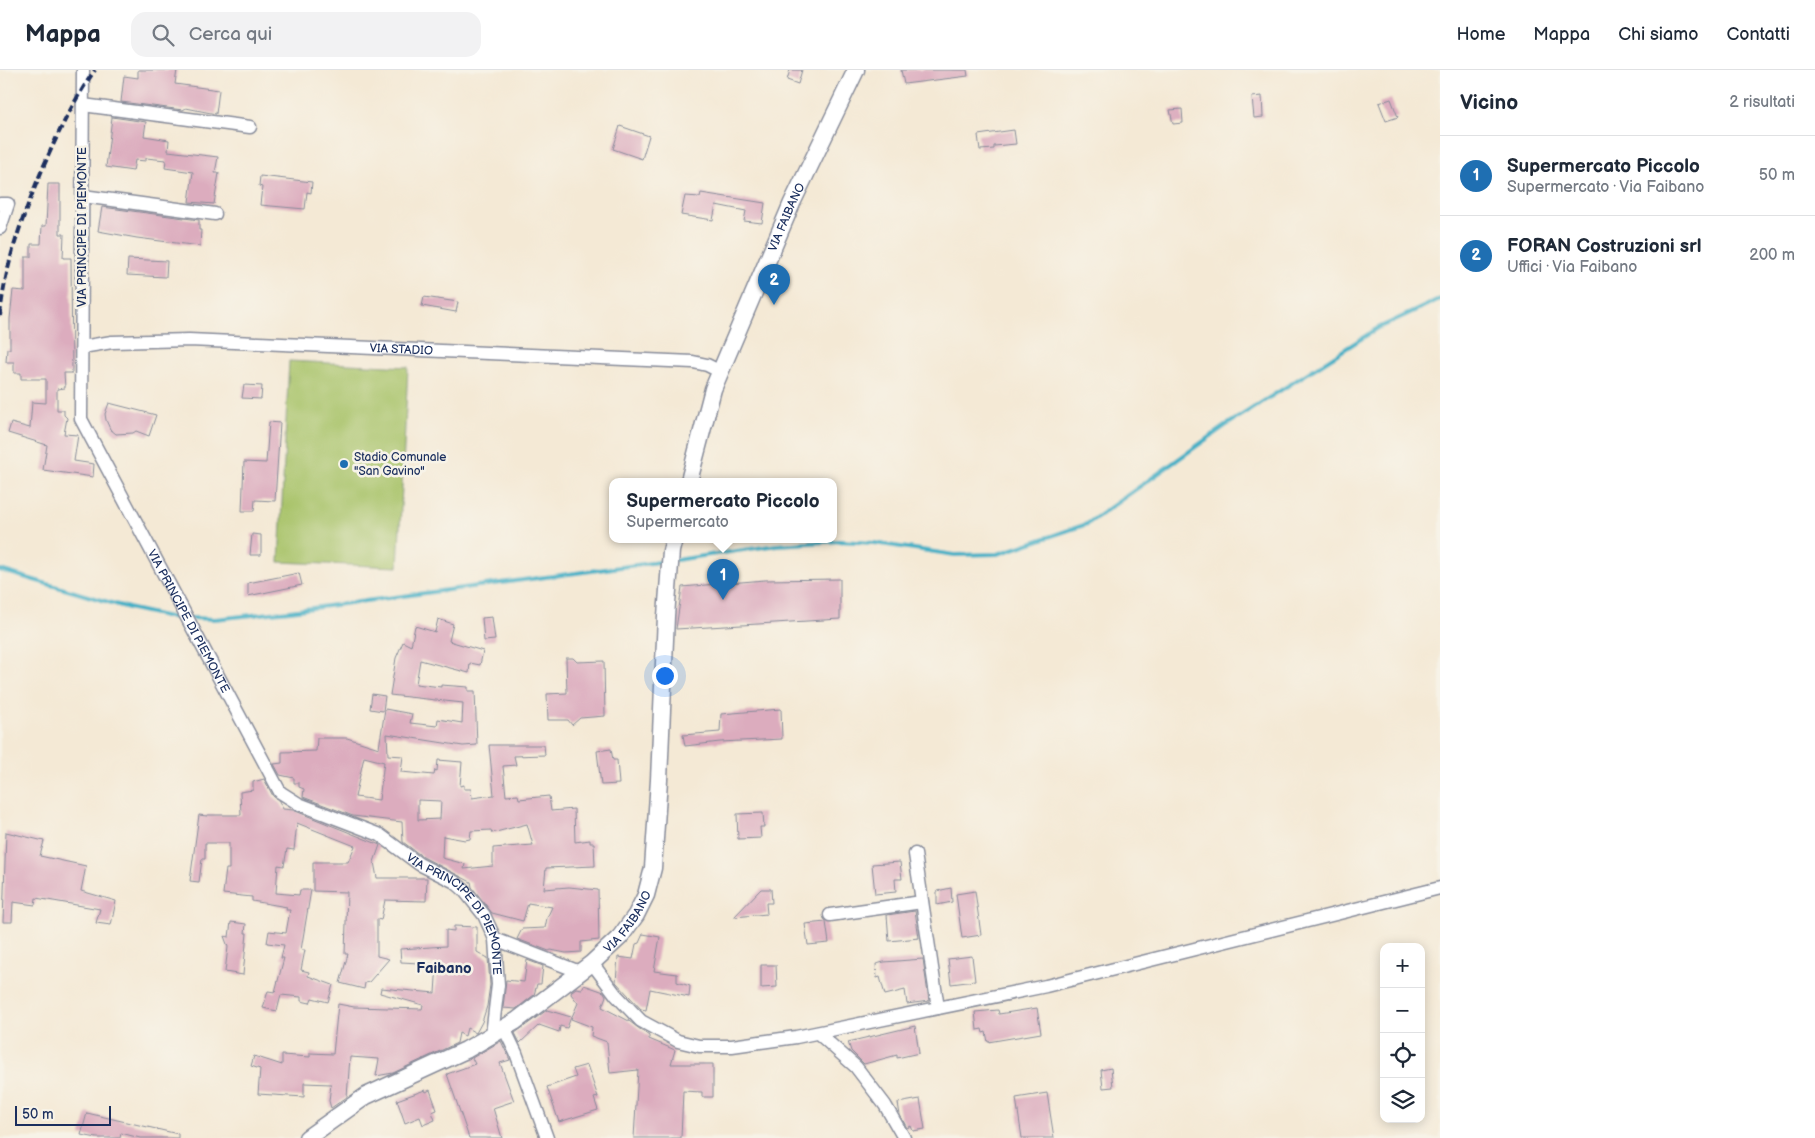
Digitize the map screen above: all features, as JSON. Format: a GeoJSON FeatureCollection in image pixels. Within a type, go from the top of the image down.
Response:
{"type":"FeatureCollection","features":[{"type":"Feature","properties":{"kind":"street","name":"VIA PRINCIPE DI PIEMONTE"},"geometry":{"type":"LineString","coordinates":[[83,70],[81,419],[280,792],[299,804],[380,835],[419,864],[455,882],[484,915],[495,938],[498,1032]]}},
{"type":"Feature","properties":{"kind":"street","name":"VIA FAIBANO"},"geometry":{"type":"LineString","coordinates":[[690,478],[713,389],[792,203],[856,70]]}},
{"type":"Feature","properties":{"kind":"street"},"geometry":{"type":"LineString","coordinates":[[83,105],[250,127]]}},
{"type":"Feature","properties":{"kind":"street"},"geometry":{"type":"LineString","coordinates":[[83,196],[215,214]]}},
{"type":"Feature","properties":{"kind":"street"},"geometry":{"type":"LineString","coordinates":[[0,204],[8,204],[0,228]]}},
{"type":"Feature","properties":{"kind":"street","name":"VIA STADIO"},"geometry":{"type":"LineString","coordinates":[[82,347],[112,342],[189,340],[693,362],[707,365],[720,372]]}},
{"type":"Feature","properties":{"kind":"street","name":"VIA FAIBANO"},"geometry":{"type":"LineString","coordinates":[[307,1138],[366,1096],[466,1050],[498,1032],[586,967],[620,937],[636,914],[646,895],[653,868],[672,545]]}},
{"type":"Feature","properties":{"kind":"street"},"geometry":{"type":"LineString","coordinates":[[915,854],[938,1008]]}},
{"type":"Feature","properties":{"kind":"street"},"geometry":{"type":"LineString","coordinates":[[495,938],[586,967],[641,1021],[678,1042],[699,1046],[732,1046],[818,1033],[1046,986],[1440,888]]}},
{"type":"Feature","properties":{"kind":"street"},"geometry":{"type":"LineString","coordinates":[[830,915],[922,902]]}},
{"type":"Feature","properties":{"kind":"street"},"geometry":{"type":"LineString","coordinates":[[498,1032],[516,1053],[547,1138]]}},
{"type":"Feature","properties":{"kind":"street"},"geometry":{"type":"LineString","coordinates":[[818,1033],[856,1067],[885,1105],[904,1138]]}},
{"type":"Feature","properties":{"kind":"green space","name":"Stadio Comunale \"San Gavino\""},"geometry":{"type":"Polygon","coordinates":[[[289,361],[408,367],[398,567],[279,562],[289,361]]]}},
{"type":"Feature","properties":{"kind":"building"},"geometry":{"type":"Polygon","coordinates":[[[138,70],[177,70],[175,84],[219,90],[216,114],[186,108],[183,110],[121,102],[124,76],[138,78],[138,70]]]}},
{"type":"Feature","properties":{"kind":"building"},"geometry":{"type":"Polygon","coordinates":[[[790,70],[802,70],[798,84],[787,80],[790,70]]]}},
{"type":"Feature","properties":{"kind":"building"},"geometry":{"type":"Polygon","coordinates":[[[901,70],[967,70],[968,76],[904,84],[901,70]]]}},
{"type":"Feature","properties":{"kind":"building"},"geometry":{"type":"Polygon","coordinates":[[[1262,96],[1263,117],[1254,118],[1252,97],[1262,96]]]}},
{"type":"Feature","properties":{"kind":"building"},"geometry":{"type":"Polygon","coordinates":[[[1391,99],[1398,117],[1386,121],[1379,103],[1391,99]]]}},
{"type":"Feature","properties":{"kind":"building"},"geometry":{"type":"Polygon","coordinates":[[[1182,109],[1183,123],[1173,124],[1170,110],[1182,109]]]}},
{"type":"Feature","properties":{"kind":"building"},"geometry":{"type":"Polygon","coordinates":[[[112,117],[146,122],[144,136],[169,140],[168,151],[218,157],[215,173],[219,173],[214,204],[189,202],[193,172],[165,168],[166,160],[146,158],[146,161],[135,160],[133,171],[106,167],[112,117]]]}},
{"type":"Feature","properties":{"kind":"building"},"geometry":{"type":"Polygon","coordinates":[[[620,126],[649,136],[642,159],[613,149],[620,126]]]}},
{"type":"Feature","properties":{"kind":"building"},"geometry":{"type":"Polygon","coordinates":[[[1014,130],[1016,144],[994,146],[994,149],[980,150],[978,135],[1014,130]]]}},
{"type":"Feature","properties":{"kind":"building"},"geometry":{"type":"Polygon","coordinates":[[[260,176],[312,182],[311,193],[307,192],[305,209],[260,205],[262,187],[259,186],[260,176]]]}},
{"type":"Feature","properties":{"kind":"building"},"geometry":{"type":"Polygon","coordinates":[[[48,184],[60,184],[60,234],[64,234],[63,258],[71,258],[72,373],[64,373],[65,388],[57,389],[57,410],[64,410],[64,415],[67,418],[64,434],[78,435],[74,461],[94,464],[93,477],[43,470],[47,445],[8,433],[11,423],[30,428],[32,402],[46,403],[46,379],[21,379],[21,373],[14,373],[14,362],[6,362],[7,349],[10,349],[10,319],[13,290],[25,291],[25,257],[31,257],[31,244],[41,244],[42,226],[46,226],[48,184]]]}},
{"type":"Feature","properties":{"kind":"building"},"geometry":{"type":"Polygon","coordinates":[[[701,193],[765,203],[762,223],[744,221],[746,211],[716,205],[713,220],[681,215],[685,196],[700,197],[701,193]]]}},
{"type":"Feature","properties":{"kind":"building"},"geometry":{"type":"Polygon","coordinates":[[[102,207],[199,220],[199,230],[201,230],[200,246],[98,231],[102,207]]]}},
{"type":"Feature","properties":{"kind":"building"},"geometry":{"type":"Polygon","coordinates":[[[128,259],[167,261],[166,277],[127,275],[128,259]]]}},
{"type":"Feature","properties":{"kind":"building"},"geometry":{"type":"Polygon","coordinates":[[[424,297],[458,302],[456,312],[422,306],[424,297]]]}},
{"type":"Feature","properties":{"kind":"building"},"geometry":{"type":"Polygon","coordinates":[[[244,385],[262,386],[261,399],[242,398],[244,385]]]}},
{"type":"Feature","properties":{"kind":"building"},"geometry":{"type":"Polygon","coordinates":[[[109,403],[156,415],[149,436],[136,431],[133,433],[116,434],[110,429],[106,420],[105,414],[109,403]]]}},
{"type":"Feature","properties":{"kind":"building"},"geometry":{"type":"Polygon","coordinates":[[[269,422],[280,423],[275,501],[255,500],[254,511],[242,511],[244,462],[266,463],[269,422]]]}},
{"type":"Feature","properties":{"kind":"building"},"geometry":{"type":"Polygon","coordinates":[[[252,534],[261,535],[261,555],[250,555],[252,534]]]}},
{"type":"Feature","properties":{"kind":"building"},"geometry":{"type":"Polygon","coordinates":[[[299,573],[302,585],[248,596],[248,583],[299,573]]]}},
{"type":"Feature","properties":{"kind":"building"},"geometry":{"type":"Polygon","coordinates":[[[840,579],[840,619],[676,629],[682,587],[765,580],[840,579]]]}},
{"type":"Feature","properties":{"kind":"building"},"geometry":{"type":"Polygon","coordinates":[[[492,617],[495,640],[484,641],[482,618],[492,617]]]}},
{"type":"Feature","properties":{"kind":"building"},"geometry":{"type":"Polygon","coordinates":[[[438,619],[453,624],[449,641],[483,651],[480,665],[470,663],[469,673],[420,660],[416,684],[441,687],[441,685],[468,687],[468,691],[475,691],[477,745],[463,746],[387,734],[388,755],[403,756],[401,772],[434,775],[435,770],[437,771],[438,760],[462,762],[460,786],[464,785],[464,789],[471,789],[472,798],[494,795],[489,745],[544,745],[545,755],[514,756],[516,765],[503,766],[506,796],[518,795],[519,799],[549,796],[551,811],[574,809],[575,842],[590,840],[590,843],[594,843],[595,866],[546,868],[544,889],[569,887],[598,890],[599,940],[581,942],[581,952],[549,951],[517,939],[522,929],[545,928],[552,907],[528,903],[523,921],[492,913],[472,887],[471,882],[423,857],[403,842],[402,822],[353,816],[303,797],[304,789],[299,787],[299,783],[294,783],[294,778],[280,775],[274,764],[282,763],[282,752],[316,751],[317,738],[347,738],[379,748],[385,709],[412,714],[410,723],[437,726],[438,719],[462,723],[463,703],[390,695],[396,658],[403,642],[411,646],[415,626],[435,632],[438,619]],[[364,757],[355,797],[379,800],[384,762],[364,757]],[[418,800],[418,820],[440,819],[441,801],[418,800]],[[527,824],[492,833],[491,830],[471,831],[470,839],[465,840],[443,836],[442,858],[465,864],[464,869],[493,866],[493,848],[533,845],[527,824]]]}},
{"type":"Feature","properties":{"kind":"building"},"geometry":{"type":"Polygon","coordinates":[[[566,658],[573,658],[577,662],[604,661],[605,716],[580,718],[572,725],[568,720],[548,720],[547,694],[567,693],[566,658]]]}},
{"type":"Feature","properties":{"kind":"building"},"geometry":{"type":"Polygon","coordinates":[[[372,694],[385,696],[383,711],[370,709],[372,694]]]}},
{"type":"Feature","properties":{"kind":"building"},"geometry":{"type":"Polygon","coordinates":[[[781,709],[782,739],[685,746],[683,735],[720,732],[721,714],[781,709]]]}},
{"type":"Feature","properties":{"kind":"building"},"geometry":{"type":"Polygon","coordinates":[[[611,749],[613,760],[617,760],[619,784],[601,785],[597,751],[611,749]]]}},
{"type":"Feature","properties":{"kind":"building"},"geometry":{"type":"Polygon","coordinates":[[[264,779],[283,809],[293,810],[380,845],[374,862],[377,878],[427,878],[426,901],[385,900],[381,920],[377,919],[377,956],[389,959],[369,982],[365,983],[364,989],[340,983],[348,954],[345,954],[347,892],[313,891],[313,862],[348,862],[355,846],[297,823],[294,850],[287,849],[284,866],[278,865],[276,893],[299,895],[300,890],[311,890],[301,950],[305,950],[301,970],[309,972],[308,976],[333,985],[328,1002],[312,998],[310,1003],[301,1001],[301,997],[281,995],[277,1011],[263,1008],[268,991],[275,992],[284,958],[281,958],[284,945],[267,943],[269,931],[286,933],[290,910],[286,910],[287,907],[252,901],[252,897],[223,894],[226,869],[229,869],[229,843],[205,843],[205,859],[202,859],[199,882],[190,881],[199,815],[241,815],[240,792],[253,790],[253,782],[264,779]]]}},
{"type":"Feature","properties":{"kind":"building"},"geometry":{"type":"Polygon","coordinates":[[[763,813],[764,827],[760,827],[761,838],[738,839],[737,814],[763,813]]]}},
{"type":"Feature","properties":{"kind":"building"},"geometry":{"type":"Polygon","coordinates":[[[6,832],[44,841],[40,856],[86,866],[81,891],[116,901],[111,925],[96,923],[100,909],[36,898],[35,905],[13,902],[12,922],[3,922],[6,832]]]}},
{"type":"Feature","properties":{"kind":"building"},"geometry":{"type":"Polygon","coordinates":[[[900,862],[902,879],[895,879],[896,892],[875,894],[872,864],[900,862]]]}},
{"type":"Feature","properties":{"kind":"building"},"geometry":{"type":"Polygon","coordinates":[[[951,888],[952,902],[937,905],[937,891],[951,888]]]}},
{"type":"Feature","properties":{"kind":"building"},"geometry":{"type":"Polygon","coordinates":[[[761,889],[771,889],[772,903],[766,903],[767,914],[734,917],[761,889]]]}},
{"type":"Feature","properties":{"kind":"building"},"geometry":{"type":"Polygon","coordinates":[[[975,891],[981,935],[962,938],[956,894],[975,891]]]}},
{"type":"Feature","properties":{"kind":"building"},"geometry":{"type":"Polygon","coordinates":[[[915,911],[919,938],[889,941],[887,915],[915,911]]]}},
{"type":"Feature","properties":{"kind":"building"},"geometry":{"type":"Polygon","coordinates":[[[231,922],[246,924],[245,933],[247,933],[243,975],[225,972],[228,947],[224,936],[229,937],[231,922]]]}},
{"type":"Feature","properties":{"kind":"building"},"geometry":{"type":"Polygon","coordinates":[[[826,922],[829,943],[808,945],[805,924],[826,922]]]}},
{"type":"Feature","properties":{"kind":"building"},"geometry":{"type":"Polygon","coordinates":[[[454,926],[477,927],[477,952],[488,958],[490,985],[487,1006],[476,1033],[467,1028],[465,1036],[459,1033],[457,1043],[393,1073],[376,1076],[379,1059],[350,1057],[347,1097],[331,1108],[329,1101],[331,1084],[304,1083],[304,1097],[258,1094],[260,1069],[251,1066],[254,1056],[282,1065],[282,1055],[310,1057],[310,1053],[333,1054],[338,1004],[354,1007],[422,1009],[423,1005],[380,993],[381,988],[435,993],[437,964],[401,962],[400,949],[446,946],[446,930],[454,931],[454,926]]]}},
{"type":"Feature","properties":{"kind":"building"},"geometry":{"type":"Polygon","coordinates":[[[643,934],[660,937],[654,971],[677,974],[677,982],[690,986],[689,997],[650,989],[646,1010],[641,1009],[616,982],[618,957],[633,959],[636,944],[639,943],[643,934]]]}},
{"type":"Feature","properties":{"kind":"building"},"geometry":{"type":"Polygon","coordinates":[[[972,956],[975,981],[951,984],[948,959],[972,956]]]}},
{"type":"Feature","properties":{"kind":"building"},"geometry":{"type":"Polygon","coordinates":[[[923,959],[929,1001],[907,1004],[905,990],[885,995],[880,977],[877,978],[876,964],[923,959]]]}},
{"type":"Feature","properties":{"kind":"building"},"geometry":{"type":"Polygon","coordinates":[[[527,960],[543,966],[541,984],[537,984],[534,995],[516,1009],[503,1008],[506,980],[524,982],[527,960]]]}},
{"type":"Feature","properties":{"kind":"building"},"geometry":{"type":"Polygon","coordinates":[[[761,965],[776,965],[777,987],[761,988],[761,965]]]}},
{"type":"Feature","properties":{"kind":"building"},"geometry":{"type":"Polygon","coordinates":[[[584,985],[604,992],[606,996],[602,1007],[629,1021],[649,1036],[649,1039],[675,1050],[671,1064],[713,1064],[713,1097],[702,1097],[702,1092],[683,1091],[681,1138],[634,1138],[638,1070],[610,1073],[607,1042],[591,1036],[592,1027],[571,1019],[578,1003],[571,994],[572,991],[576,988],[582,989],[584,985]]]}},
{"type":"Feature","properties":{"kind":"building"},"geometry":{"type":"Polygon","coordinates":[[[1037,1008],[1041,1033],[988,1042],[986,1032],[983,1033],[982,1029],[977,1030],[975,1012],[998,1010],[999,1014],[1037,1008]]]}},
{"type":"Feature","properties":{"kind":"building"},"geometry":{"type":"Polygon","coordinates":[[[547,1010],[571,1017],[567,1028],[560,1026],[559,1032],[539,1025],[520,1043],[515,1033],[547,1010]]]}},
{"type":"Feature","properties":{"kind":"building"},"geometry":{"type":"Polygon","coordinates":[[[915,1026],[919,1053],[897,1058],[897,1055],[864,1064],[851,1051],[848,1042],[915,1026]]]}},
{"type":"Feature","properties":{"kind":"building"},"geometry":{"type":"Polygon","coordinates":[[[501,1041],[510,1060],[500,1063],[514,1101],[493,1108],[502,1138],[469,1138],[447,1074],[475,1064],[472,1058],[501,1041]]]}},
{"type":"Feature","properties":{"kind":"building"},"geometry":{"type":"Polygon","coordinates":[[[587,1065],[598,1097],[594,1098],[598,1110],[559,1122],[547,1087],[576,1077],[573,1069],[587,1065]]]}},
{"type":"Feature","properties":{"kind":"building"},"geometry":{"type":"Polygon","coordinates":[[[1111,1068],[1113,1087],[1103,1088],[1101,1070],[1111,1068]]]}},
{"type":"Feature","properties":{"kind":"building"},"geometry":{"type":"Polygon","coordinates":[[[425,1090],[426,1092],[430,1090],[437,1110],[432,1112],[435,1120],[423,1125],[420,1117],[405,1123],[397,1100],[425,1090]]]}},
{"type":"Feature","properties":{"kind":"building"},"geometry":{"type":"Polygon","coordinates":[[[1047,1093],[1054,1138],[1022,1138],[1016,1098],[1047,1093]]]}},
{"type":"Feature","properties":{"kind":"building"},"geometry":{"type":"Polygon","coordinates":[[[920,1099],[925,1129],[913,1131],[911,1126],[907,1128],[900,1115],[898,1103],[920,1099]]]}},
{"type":"Feature","properties":{"kind":"building"},"geometry":{"type":"Polygon","coordinates":[[[87,1113],[178,1134],[178,1138],[140,1138],[121,1133],[120,1138],[97,1138],[81,1135],[87,1113]]]}},
{"type":"Feature","properties":{"kind":"waterway"},"geometry":{"type":"LineString","coordinates":[[837,541],[874,543],[955,555],[998,554],[1087,524],[1225,426],[1378,328],[1440,299]]}},
{"type":"Feature","properties":{"kind":"waterway"},"geometry":{"type":"LineString","coordinates":[[676,560],[777,545],[808,543]]}},
{"type":"Feature","properties":{"kind":"waterway"},"geometry":{"type":"LineString","coordinates":[[0,570],[132,609],[169,617],[215,619],[290,611],[666,561]]}},
{"type":"Feature","properties":{"kind":"railway"},"geometry":{"type":"LineString","coordinates":[[0,316],[10,260],[28,205],[60,131],[95,70]]}},
{"type":"Feature","properties":{"kind":"place","name":"FORAN Costruzioni srl"},"geometry":{"type":"Point","coordinates":[774,305]}},
{"type":"Feature","properties":{"kind":"place","name":"Stadio Comunale \"San Gavino\""},"geometry":{"type":"Point","coordinates":[344,464]}},
{"type":"Feature","properties":{"kind":"place","name":"Supermercato Piccolo"},"geometry":{"type":"Point","coordinates":[723,600]}},
{"type":"Feature","properties":{"kind":"district","name":"Faibano"},"geometry":{"type":"Point","coordinates":[444,968]}}]}
